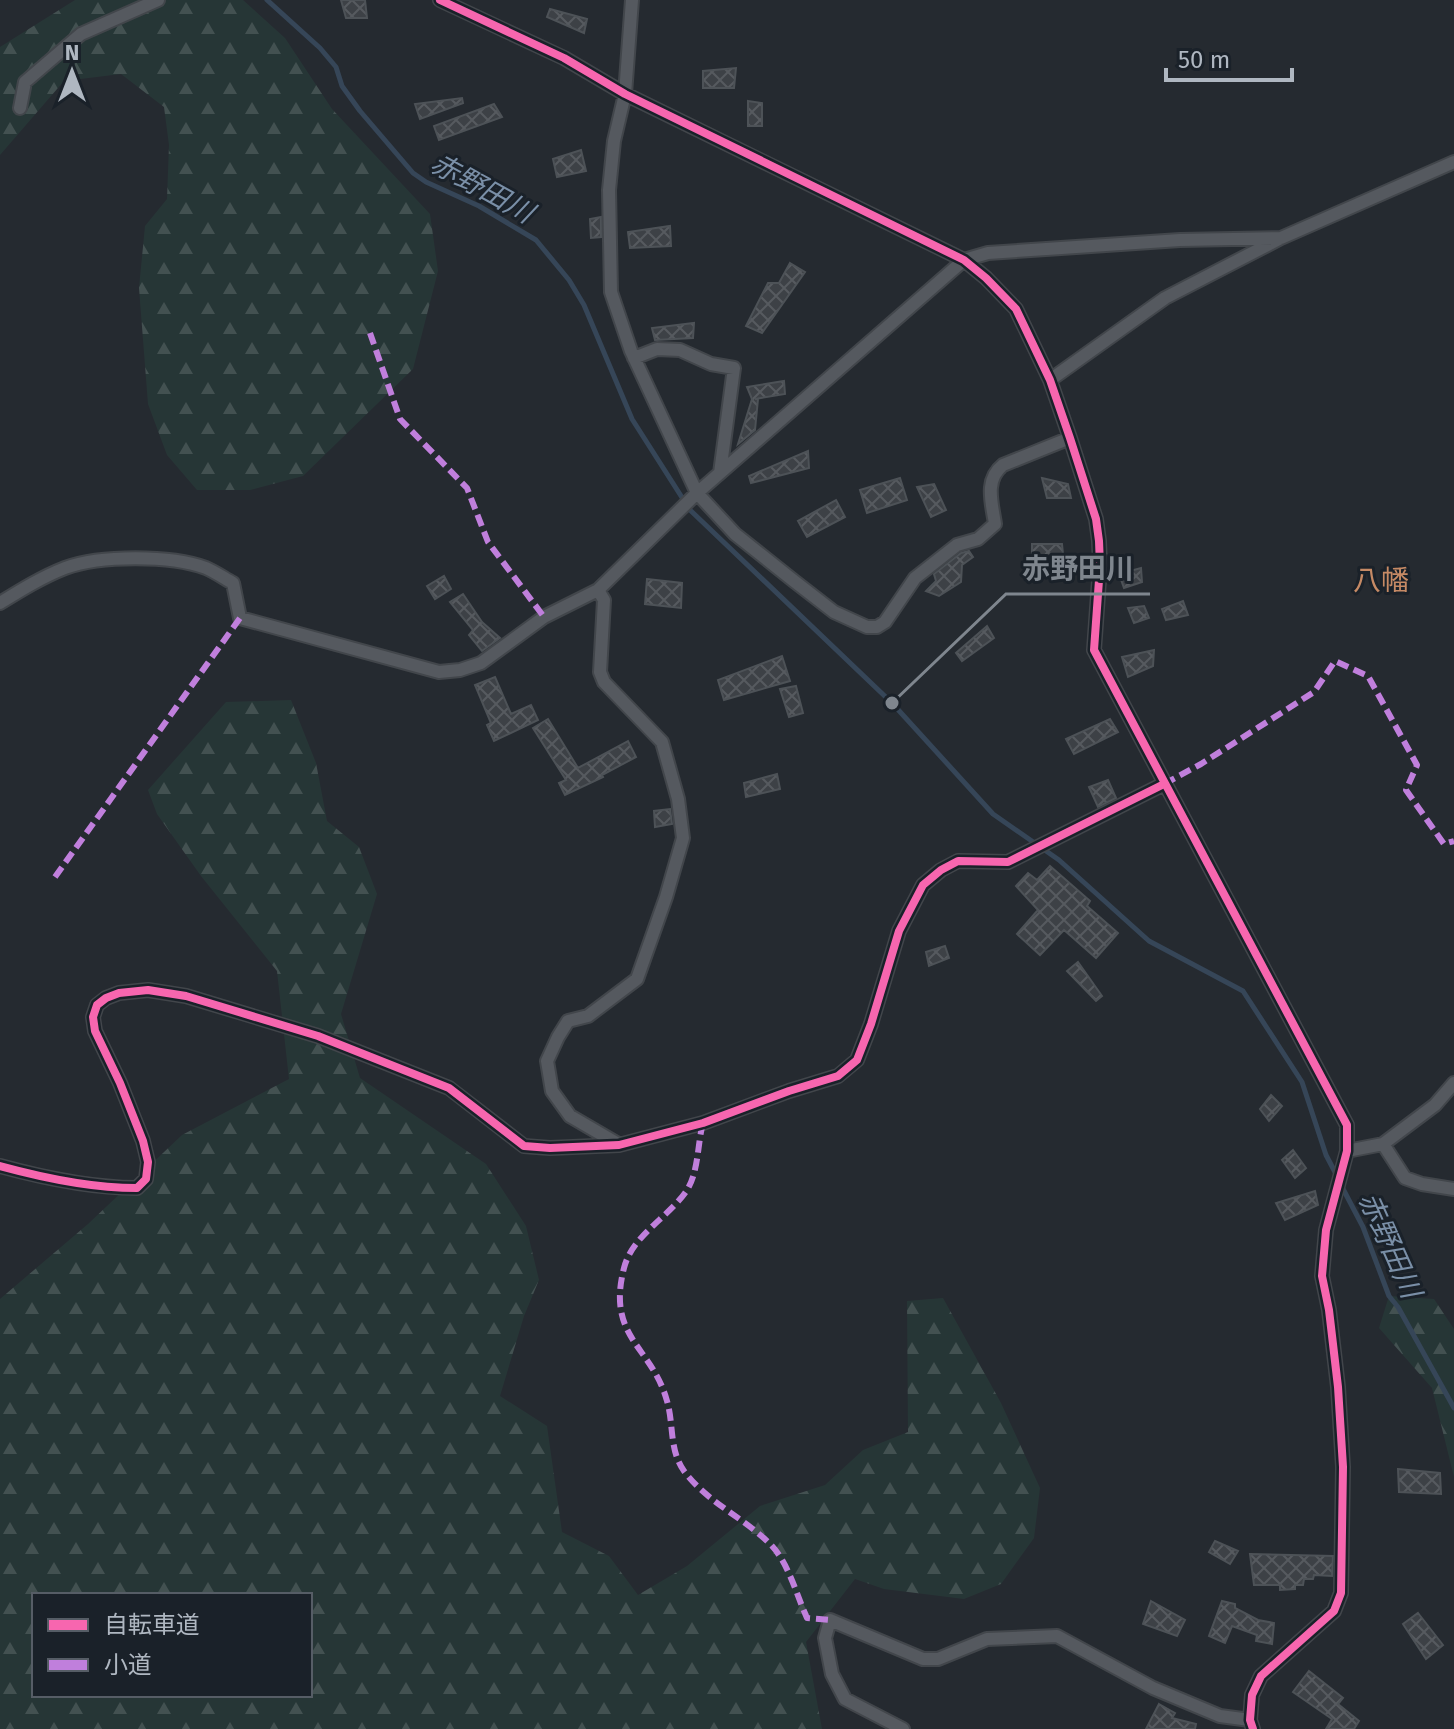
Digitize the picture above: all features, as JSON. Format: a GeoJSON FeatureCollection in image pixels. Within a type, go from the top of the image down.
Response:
{"type":"FeatureCollection","features":[{"type":"Feature","properties":{"kind":"street"},"geometry":{"type":"LineString","coordinates":[[20,108],[25,82],[81,34],[158,0]]}},
{"type":"Feature","properties":{"kind":"street"},"geometry":{"type":"LineString","coordinates":[[440,0],[564,58],[625,94],[964,260],[1016,309],[1050,380],[1096,519],[1100,566],[1094,650],[1347,1125],[1347,1151],[1326,1230],[1322,1276],[1338,1387],[1343,1467],[1341,1593],[1334,1611],[1261,1676],[1252,1695],[1251,1725],[1220,1716],[1153,1688],[1057,1636],[987,1639],[938,1659],[923,1659],[830,1620],[825,1638],[827,1650],[832,1674],[845,1699],[903,1729]]}},
{"type":"Feature","properties":{"kind":"street"},"geometry":{"type":"LineString","coordinates":[[632,0],[625,94],[614,141],[609,190],[611,292],[634,358],[695,495],[735,534],[834,612],[867,627],[877,627],[885,622],[915,578],[957,545],[978,539],[995,524],[990,487],[995,471],[1070,438]]}},
{"type":"Feature","properties":{"kind":"street"},"geometry":{"type":"LineString","coordinates":[[1050,380],[1165,298],[1281,238],[1454,162]]}},
{"type":"Feature","properties":{"kind":"street"},"geometry":{"type":"LineString","coordinates":[[0,603],[67,567],[143,559],[182,562],[206,568],[233,583],[240,618],[439,672],[460,670],[481,663],[544,617],[598,590],[695,495],[964,260],[988,253],[1180,240],[1281,238]]}},
{"type":"Feature","properties":{"kind":"street"},"geometry":{"type":"LineString","coordinates":[[634,358],[657,349],[680,350],[711,364],[734,368],[720,473]]}},
{"type":"Feature","properties":{"kind":"street"},"geometry":{"type":"LineString","coordinates":[[598,590],[604,600],[600,672],[604,682],[662,742],[678,799],[683,838],[637,979],[588,1016],[568,1021],[547,1061],[552,1091],[570,1116],[619,1145]]}},
{"type":"Feature","properties":{"kind":"street"},"geometry":{"type":"LineString","coordinates":[[0,1166],[111,1188],[137,1188],[146,1179],[148,1162],[143,1141],[95,1031],[93,1017],[97,1005],[106,998],[119,993],[148,990],[186,996],[318,1036],[410,1071],[449,1088],[524,1146],[619,1145],[703,1123],[838,1076],[857,1060],[899,931],[923,885],[941,870],[958,861],[1008,862],[1164,784]]}},
{"type":"Feature","properties":{"kind":"street"},"geometry":{"type":"LineString","coordinates":[[1347,1151],[1383,1144],[1435,1105],[1454,1083]]}},
{"type":"Feature","properties":{"kind":"street"},"geometry":{"type":"LineString","coordinates":[[1383,1144],[1405,1178],[1454,1189]]}},
{"type":"Feature","properties":{"kind":"green space"},"geometry":{"type":"Polygon","coordinates":[[[75,0],[243,0],[285,38],[332,109],[430,214],[438,271],[413,369],[303,476],[250,490],[197,490],[167,455],[148,404],[139,288],[145,226],[167,199],[169,145],[164,107],[121,74],[64,81],[0,155],[0,47],[75,0]]]}},
{"type":"Feature","properties":{"kind":"green space"},"geometry":{"type":"Polygon","coordinates":[[[291,700],[316,763],[327,821],[359,847],[377,894],[341,1014],[360,1078],[486,1164],[526,1226],[539,1280],[524,1316],[500,1396],[547,1426],[562,1532],[609,1556],[638,1595],[687,1566],[760,1506],[825,1485],[863,1450],[908,1432],[907,1301],[943,1298],[1001,1403],[1040,1488],[1034,1538],[1001,1584],[964,1599],[884,1589],[855,1579],[806,1642],[822,1729],[0,1729],[0,1299],[88,1224],[182,1135],[289,1079],[277,971],[201,876],[157,814],[148,790],[226,702],[291,700]]]}},
{"type":"Feature","properties":{"kind":"green space"},"geometry":{"type":"Polygon","coordinates":[[[1389,1296],[1434,1299],[1454,1329],[1454,1477],[1432,1388],[1379,1328],[1389,1296]]]}},
{"type":"Feature","properties":{"kind":"building"},"geometry":{"type":"Polygon","coordinates":[[[341,0],[365,0],[367,18],[346,18],[341,0]]]}},
{"type":"Feature","properties":{"kind":"building"},"geometry":{"type":"Polygon","coordinates":[[[550,9],[587,19],[584,33],[547,17],[550,9]]]}},
{"type":"Feature","properties":{"kind":"building"},"geometry":{"type":"Polygon","coordinates":[[[736,68],[734,88],[703,88],[703,71],[736,68]]]}},
{"type":"Feature","properties":{"kind":"building"},"geometry":{"type":"Polygon","coordinates":[[[462,98],[463,103],[420,119],[415,104],[462,98]]]}},
{"type":"Feature","properties":{"kind":"building"},"geometry":{"type":"Polygon","coordinates":[[[748,101],[762,103],[762,126],[748,126],[748,101]]]}},
{"type":"Feature","properties":{"kind":"building"},"geometry":{"type":"Polygon","coordinates":[[[494,104],[502,117],[439,140],[434,126],[494,104]]]}},
{"type":"Feature","properties":{"kind":"building"},"geometry":{"type":"Polygon","coordinates":[[[581,150],[586,171],[557,177],[553,159],[581,150]]]}},
{"type":"Feature","properties":{"kind":"building"},"geometry":{"type":"Polygon","coordinates":[[[601,217],[601,237],[591,238],[590,219],[601,217]]]}},
{"type":"Feature","properties":{"kind":"building"},"geometry":{"type":"Polygon","coordinates":[[[670,226],[671,246],[630,248],[628,232],[670,226]]]}},
{"type":"Feature","properties":{"kind":"building"},"geometry":{"type":"Polygon","coordinates":[[[790,263],[805,272],[762,333],[746,326],[768,283],[779,283],[790,263]]]}},
{"type":"Feature","properties":{"kind":"building"},"geometry":{"type":"Polygon","coordinates":[[[694,323],[693,338],[655,340],[652,328],[694,323]]]}},
{"type":"Feature","properties":{"kind":"building"},"geometry":{"type":"Polygon","coordinates":[[[784,381],[785,394],[755,399],[758,399],[755,430],[738,444],[752,399],[747,387],[784,381]]]}},
{"type":"Feature","properties":{"kind":"building"},"geometry":{"type":"Polygon","coordinates":[[[808,451],[809,468],[751,483],[749,476],[808,451]]]}},
{"type":"Feature","properties":{"kind":"building"},"geometry":{"type":"Polygon","coordinates":[[[900,478],[907,500],[867,513],[860,490],[900,478]]]}},
{"type":"Feature","properties":{"kind":"building"},"geometry":{"type":"Polygon","coordinates":[[[1042,478],[1068,484],[1071,498],[1047,498],[1042,478]]]}},
{"type":"Feature","properties":{"kind":"building"},"geometry":{"type":"Polygon","coordinates":[[[934,484],[946,510],[931,517],[917,487],[934,484]]]}},
{"type":"Feature","properties":{"kind":"building"},"geometry":{"type":"Polygon","coordinates":[[[836,500],[845,517],[807,537],[798,521],[836,500]]]}},
{"type":"Feature","properties":{"kind":"building"},"geometry":{"type":"Polygon","coordinates":[[[1032,544],[1062,544],[1064,564],[1032,560],[1032,544]]]}},
{"type":"Feature","properties":{"kind":"building"},"geometry":{"type":"Polygon","coordinates":[[[969,551],[973,557],[962,565],[961,582],[939,596],[926,591],[936,581],[934,574],[961,553],[969,551]]]}},
{"type":"Feature","properties":{"kind":"building"},"geometry":{"type":"Polygon","coordinates":[[[1141,568],[1142,582],[1124,588],[1119,574],[1141,568]]]}},
{"type":"Feature","properties":{"kind":"building"},"geometry":{"type":"Polygon","coordinates":[[[444,576],[451,589],[435,599],[427,586],[444,576]]]}},
{"type":"Feature","properties":{"kind":"building"},"geometry":{"type":"Polygon","coordinates":[[[647,579],[682,583],[681,608],[645,604],[647,579]]]}},
{"type":"Feature","properties":{"kind":"building"},"geometry":{"type":"Polygon","coordinates":[[[463,594],[482,622],[500,638],[482,651],[469,635],[473,630],[450,602],[463,594]]]}},
{"type":"Feature","properties":{"kind":"building"},"geometry":{"type":"Polygon","coordinates":[[[1183,601],[1188,615],[1166,620],[1162,609],[1183,601]]]}},
{"type":"Feature","properties":{"kind":"building"},"geometry":{"type":"Polygon","coordinates":[[[1144,606],[1149,618],[1134,623],[1128,608],[1144,606]]]}},
{"type":"Feature","properties":{"kind":"building"},"geometry":{"type":"Polygon","coordinates":[[[987,626],[994,638],[962,661],[956,653],[987,626]]]}},
{"type":"Feature","properties":{"kind":"building"},"geometry":{"type":"Polygon","coordinates":[[[1154,650],[1153,666],[1128,677],[1122,657],[1154,650]]]}},
{"type":"Feature","properties":{"kind":"building"},"geometry":{"type":"Polygon","coordinates":[[[782,656],[790,681],[724,700],[718,680],[782,656]]]}},
{"type":"Feature","properties":{"kind":"building"},"geometry":{"type":"Polygon","coordinates":[[[495,677],[511,714],[531,705],[538,720],[494,741],[487,725],[491,723],[475,685],[495,677]]]}},
{"type":"Feature","properties":{"kind":"building"},"geometry":{"type":"Polygon","coordinates":[[[796,686],[803,713],[789,717],[780,689],[796,686]]]}},
{"type":"Feature","properties":{"kind":"building"},"geometry":{"type":"Polygon","coordinates":[[[548,719],[578,768],[628,741],[636,757],[565,795],[559,783],[566,780],[533,728],[548,719]]]}},
{"type":"Feature","properties":{"kind":"building"},"geometry":{"type":"Polygon","coordinates":[[[1110,719],[1118,732],[1074,754],[1066,739],[1110,719]]]}},
{"type":"Feature","properties":{"kind":"building"},"geometry":{"type":"Polygon","coordinates":[[[777,774],[780,789],[746,797],[744,783],[777,774]]]}},
{"type":"Feature","properties":{"kind":"building"},"geometry":{"type":"Polygon","coordinates":[[[1108,780],[1116,798],[1098,807],[1089,787],[1108,780]]]}},
{"type":"Feature","properties":{"kind":"building"},"geometry":{"type":"Polygon","coordinates":[[[670,809],[672,824],[655,827],[654,811],[670,809]]]}},
{"type":"Feature","properties":{"kind":"building"},"geometry":{"type":"Polygon","coordinates":[[[1050,866],[1090,901],[1087,906],[1118,933],[1096,958],[1064,930],[1040,955],[1017,934],[1038,910],[1016,886],[1028,873],[1037,880],[1050,866]]]}},
{"type":"Feature","properties":{"kind":"building"},"geometry":{"type":"Polygon","coordinates":[[[945,946],[949,958],[929,966],[926,952],[945,946]]]}},
{"type":"Feature","properties":{"kind":"building"},"geometry":{"type":"Polygon","coordinates":[[[1078,962],[1102,996],[1096,1001],[1067,971],[1078,962]]]}},
{"type":"Feature","properties":{"kind":"building"},"geometry":{"type":"Polygon","coordinates":[[[1271,1095],[1282,1106],[1269,1121],[1260,1109],[1271,1095]]]}},
{"type":"Feature","properties":{"kind":"building"},"geometry":{"type":"Polygon","coordinates":[[[1293,1150],[1306,1168],[1295,1178],[1282,1160],[1293,1150]]]}},
{"type":"Feature","properties":{"kind":"building"},"geometry":{"type":"Polygon","coordinates":[[[1315,1191],[1318,1205],[1285,1220],[1276,1203],[1315,1191]]]}},
{"type":"Feature","properties":{"kind":"building"},"geometry":{"type":"Polygon","coordinates":[[[1398,1469],[1440,1473],[1441,1494],[1399,1492],[1398,1469]]]}},
{"type":"Feature","properties":{"kind":"building"},"geometry":{"type":"Polygon","coordinates":[[[1215,1541],[1238,1551],[1230,1564],[1209,1552],[1215,1541]]]}},
{"type":"Feature","properties":{"kind":"building"},"geometry":{"type":"Polygon","coordinates":[[[1250,1554],[1333,1556],[1332,1576],[1314,1575],[1313,1579],[1304,1579],[1303,1585],[1295,1585],[1295,1589],[1280,1590],[1280,1585],[1254,1585],[1250,1554]]]}},
{"type":"Feature","properties":{"kind":"building"},"geometry":{"type":"Polygon","coordinates":[[[1151,1601],[1185,1620],[1177,1636],[1143,1624],[1151,1601]]]}},
{"type":"Feature","properties":{"kind":"building"},"geometry":{"type":"Polygon","coordinates":[[[1222,1601],[1235,1604],[1235,1608],[1258,1620],[1274,1623],[1272,1644],[1256,1641],[1257,1635],[1232,1626],[1225,1643],[1209,1636],[1222,1601]]]}},
{"type":"Feature","properties":{"kind":"building"},"geometry":{"type":"Polygon","coordinates":[[[1418,1613],[1443,1645],[1426,1659],[1403,1624],[1418,1613]]]}},
{"type":"Feature","properties":{"kind":"building"},"geometry":{"type":"Polygon","coordinates":[[[1309,1671],[1343,1698],[1338,1704],[1359,1721],[1354,1729],[1326,1729],[1332,1719],[1293,1692],[1309,1671]]]}},
{"type":"Feature","properties":{"kind":"building"},"geometry":{"type":"Polygon","coordinates":[[[1159,1704],[1175,1713],[1172,1718],[1196,1724],[1195,1729],[1146,1729],[1159,1704]]]}},
{"type":"Feature","properties":{"kind":"waterway","name":"赤野田川"},"geometry":{"type":"LineString","coordinates":[[267,0],[320,48],[336,67],[342,86],[360,111],[413,173],[479,206],[536,240],[569,280],[584,305],[632,419],[690,510],[892,703],[993,814],[1059,860],[1149,941],[1243,991],[1302,1082],[1326,1155],[1337,1176]]}},
{"type":"Feature","properties":{"kind":"waterway","name":"赤野田川"},"geometry":{"type":"LineString","coordinates":[[1341,1185],[1363,1227],[1389,1296],[1454,1408]]}},
{"type":"Feature","properties":{"kind":"marked path"},"geometry":{"type":"LineString","coordinates":[[370,333],[400,419],[467,488],[488,542],[544,617]]}},
{"type":"Feature","properties":{"kind":"marked path"},"geometry":{"type":"LineString","coordinates":[[55,877],[240,618]]}},
{"type":"Feature","properties":{"kind":"marked path"},"geometry":{"type":"LineString","coordinates":[[1164,784],[1314,692],[1335,661],[1368,676],[1417,765],[1406,790],[1444,844],[1454,841]]}},
{"type":"Feature","properties":{"kind":"marked path"},"geometry":{"type":"LineString","coordinates":[[703,1123],[690,1185],[634,1246],[628,1257],[620,1292],[621,1311],[633,1340],[660,1382],[669,1410],[676,1455],[684,1471],[713,1500],[775,1549],[807,1618],[830,1620]]}},
{"type":"Feature","properties":{"kind":"cycle path"},"geometry":{"type":"LineString","coordinates":[[440,0],[564,58],[625,94],[964,260],[1016,309],[1050,380],[1096,519],[1100,566],[1094,650],[1347,1125],[1347,1151],[1326,1230],[1322,1276],[1338,1387],[1343,1467],[1341,1593],[1334,1611],[1261,1676],[1252,1695],[1250,1720],[1253,1729]]}},
{"type":"Feature","properties":{"kind":"cycle path"},"geometry":{"type":"LineString","coordinates":[[0,1166],[103,1186],[137,1188],[146,1179],[148,1162],[143,1141],[95,1031],[93,1017],[97,1005],[106,998],[119,993],[148,990],[186,996],[318,1036],[449,1088],[524,1146],[619,1145],[703,1123],[838,1076],[857,1060],[899,931],[923,885],[941,870],[958,861],[1008,862],[1164,784]]}},
{"type":"Feature","properties":{"kind":"place","name":"赤野田川"},"geometry":{"type":"Point","coordinates":[892,703]}},
{"type":"Feature","properties":{"kind":"district","name":"八幡"},"geometry":{"type":"Point","coordinates":[1381,580]}}]}
